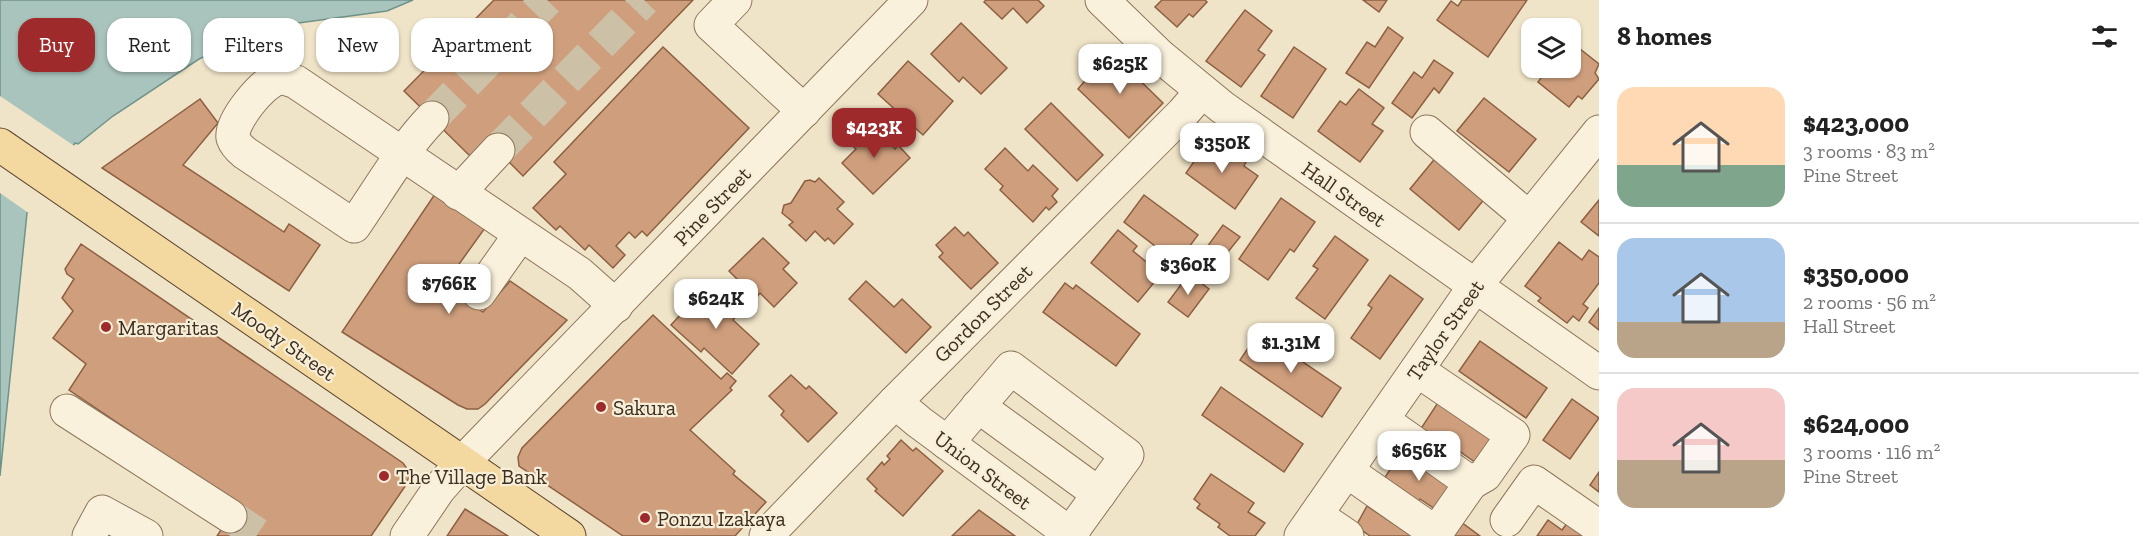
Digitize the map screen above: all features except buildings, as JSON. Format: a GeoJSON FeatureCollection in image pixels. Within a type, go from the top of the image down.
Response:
{"type":"FeatureCollection","features":[{"type":"Feature","properties":{"kind":"main road","name":"Moody Street"},"geometry":{"type":"LineString","coordinates":[[0,145],[569,536]]}},
{"type":"Feature","properties":{"kind":"street"},"geometry":{"type":"LineString","coordinates":[[735,0],[711,25],[804,111]]}},
{"type":"Feature","properties":{"kind":"street","name":"Hall Street"},"geometry":{"type":"LineString","coordinates":[[1102,0],[1160,56],[1202,91],[1599,373]]}},
{"type":"Feature","properties":{"kind":"street","name":"Pine Street"},"geometry":{"type":"LineString","coordinates":[[407,536],[462,463],[804,111],[901,4]]}},
{"type":"Feature","properties":{"kind":"street"},"geometry":{"type":"LineString","coordinates":[[432,117],[403,155],[354,226],[239,149],[233,138],[233,131],[240,116],[263,88],[275,79],[283,78],[296,82],[403,155],[520,236],[586,279],[615,306]]}},
{"type":"Feature","properties":{"kind":"street","name":"Gordon Street"},"geometry":{"type":"LineString","coordinates":[[766,536],[1202,91]]}},
{"type":"Feature","properties":{"kind":"street"},"geometry":{"type":"LineString","coordinates":[[1427,132],[1529,218]]}},
{"type":"Feature","properties":{"kind":"street","name":"Taylor Street"},"geometry":{"type":"LineString","coordinates":[[1309,525],[1475,286],[1599,132]]}},
{"type":"Feature","properties":{"kind":"street"},"geometry":{"type":"LineString","coordinates":[[458,193],[498,150]]}},
{"type":"Feature","properties":{"kind":"street"},"geometry":{"type":"LineString","coordinates":[[479,293],[520,236]]}},
{"type":"Feature","properties":{"kind":"street"},"geometry":{"type":"LineString","coordinates":[[947,443],[1011,368],[1127,455],[1072,535]]}},
{"type":"Feature","properties":{"kind":"street"},"geometry":{"type":"LineString","coordinates":[[1347,471],[1436,533],[1471,483],[1485,475],[1513,435],[1417,370]]}},
{"type":"Feature","properties":{"kind":"street","name":"Union Street"},"geometry":{"type":"LineString","coordinates":[[895,402],[1072,535]]}},
{"type":"Feature","properties":{"kind":"street"},"geometry":{"type":"LineString","coordinates":[[978,406],[1099,494]]}},
{"type":"Feature","properties":{"kind":"street"},"geometry":{"type":"LineString","coordinates":[[68,411],[230,516]]}},
{"type":"Feature","properties":{"kind":"street"},"geometry":{"type":"LineString","coordinates":[[1382,420],[1471,483]]}},
{"type":"Feature","properties":{"kind":"street"},"geometry":{"type":"LineString","coordinates":[[1507,520],[1534,482],[1599,527]]}},
{"type":"Feature","properties":{"kind":"street"},"geometry":{"type":"LineString","coordinates":[[89,536],[102,512],[146,536]]}},
{"type":"Feature","properties":{"kind":"street"},"geometry":{"type":"LineString","coordinates":[[1309,525],[1347,536]]}},
{"type":"Feature","properties":{"kind":"water"},"geometry":{"type":"Polygon","coordinates":[[[0,0],[413,0],[387,11],[335,18],[316,18],[316,21],[304,22],[304,18],[203,18],[203,57],[191,64],[191,18],[107,18],[107,72],[179,72],[113,116],[78,144],[75,143],[27,213],[0,476],[0,0]]]}},
{"type":"Feature","properties":{"kind":"pier"},"geometry":{"type":"Polygon","coordinates":[[[0,96],[76,147],[30,214],[0,193],[0,96]]]}},
{"type":"Feature","properties":{"kind":"tunnel"},"geometry":{"type":"LineString","coordinates":[[432,118],[547,0]]}},
{"type":"Feature","properties":{"kind":"tunnel"},"geometry":{"type":"LineString","coordinates":[[498,150],[644,0]]}},
{"type":"Feature","properties":{"kind":"tunnel"},"geometry":{"type":"LineString","coordinates":[[230,516],[260,536]]}},
{"type":"Feature","properties":{"kind":"place","name":"Margaritas"},"geometry":{"type":"Point","coordinates":[106,327]}},
{"type":"Feature","properties":{"kind":"place","name":"Sakura"},"geometry":{"type":"Point","coordinates":[601,407]}},
{"type":"Feature","properties":{"kind":"place","name":"The Village Bank"},"geometry":{"type":"Point","coordinates":[384,476]}},
{"type":"Feature","properties":{"kind":"place","name":"Ponzu Izakaya"},"geometry":{"type":"Point","coordinates":[645,518]}}]}
